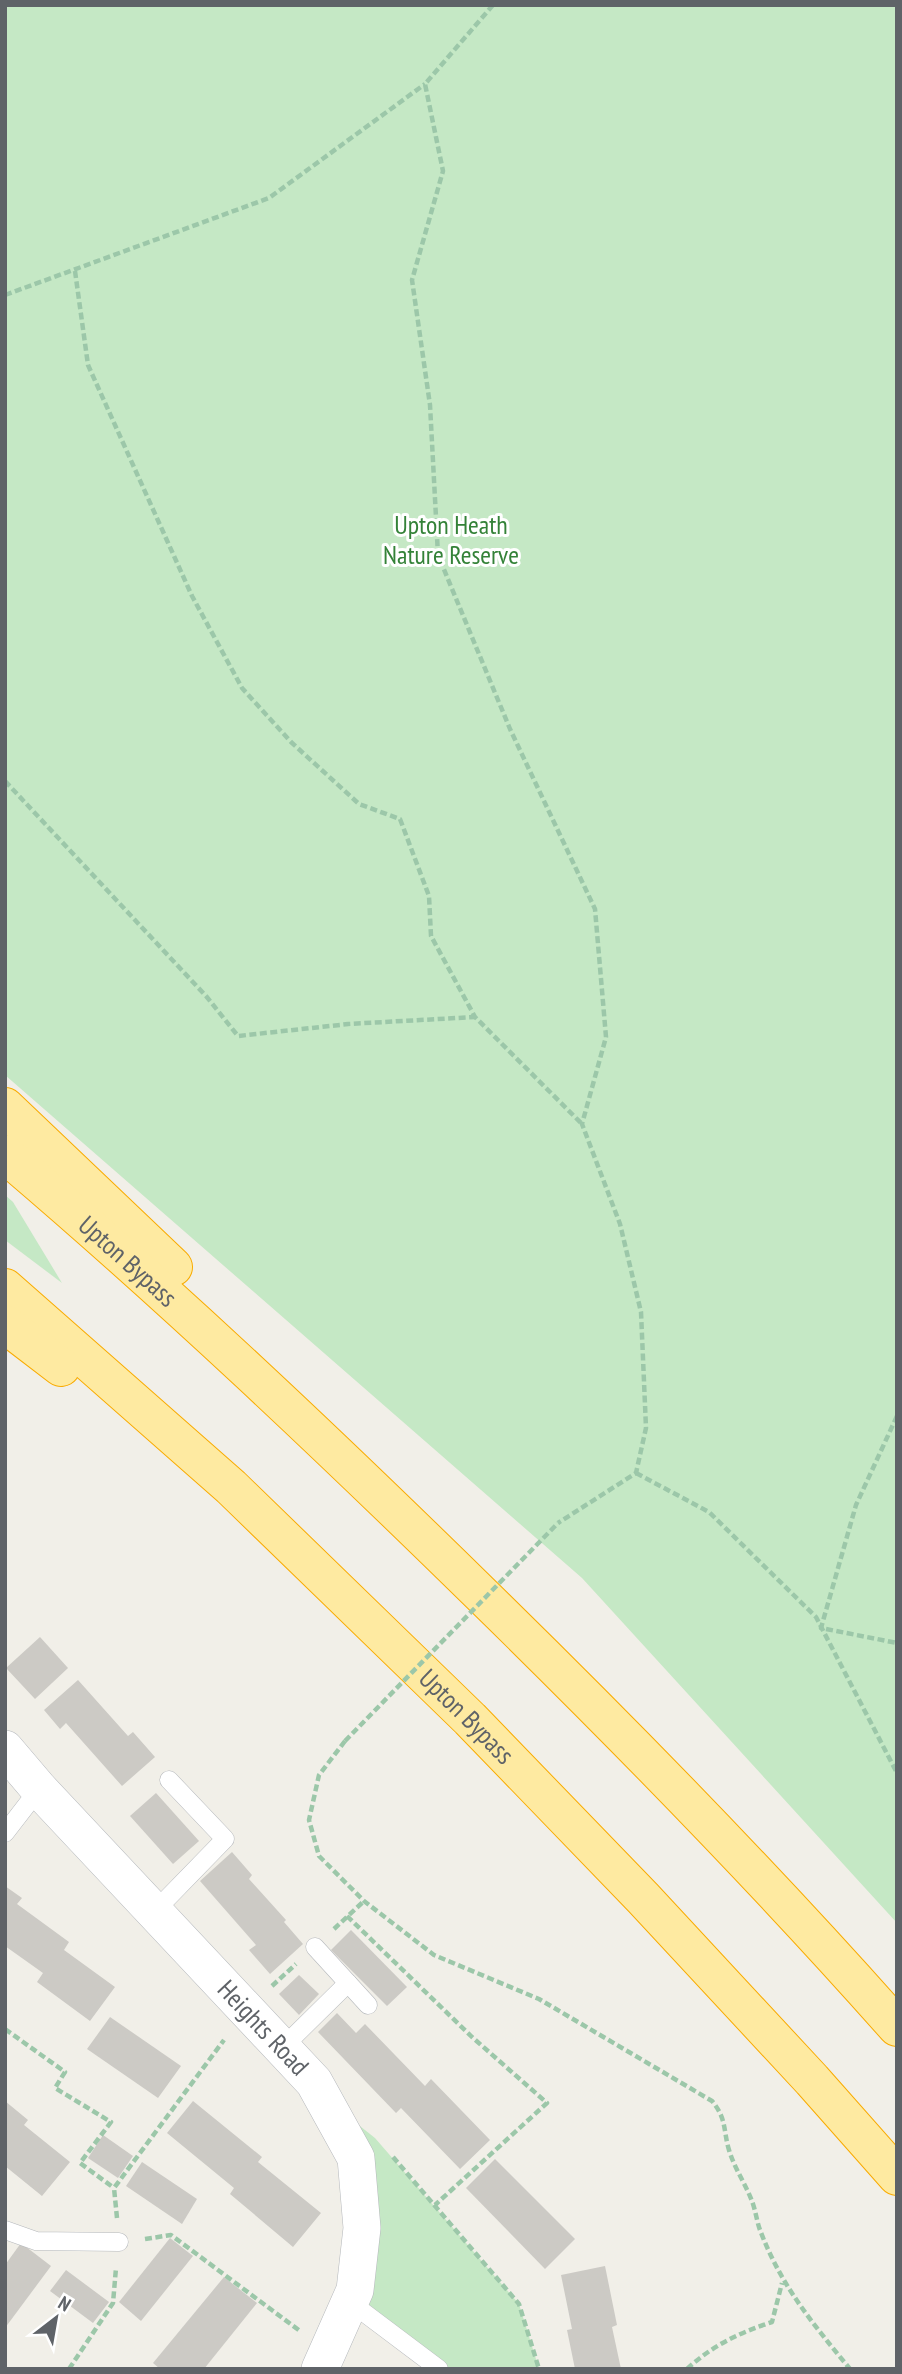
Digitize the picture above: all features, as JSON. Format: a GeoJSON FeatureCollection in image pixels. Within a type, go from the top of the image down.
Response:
{"type":"FeatureCollection","features":[{"type":"Feature","properties":{"kind":"highway"},"geometry":{"type":"LineString","coordinates":[[5,1107],[185,1278],[369,1484]]}},
{"type":"Feature","properties":{"kind":"highway","name":"Upton Bypass"},"geometry":{"type":"LineString","coordinates":[[5,1154],[115,1248],[369,1484],[684,1798],[826,1947],[897,2027]]}},
{"type":"Feature","properties":{"kind":"highway","name":"Upton Bypass"},"geometry":{"type":"LineString","coordinates":[[5,1288],[231,1487],[470,1719],[634,1888],[897,2176]]}},
{"type":"Feature","properties":{"kind":"highway"},"geometry":{"type":"LineString","coordinates":[[5,1324],[34,1348],[231,1487]]}},
{"type":"Feature","properties":{"kind":"street","name":"Heights Road"},"geometry":{"type":"LineString","coordinates":[[5,1749],[39,1790],[314,2082],[356,2158],[362,2228],[355,2290],[324,2361]]}},
{"type":"Feature","properties":{"kind":"lane"},"geometry":{"type":"LineString","coordinates":[[154,1912],[225,1839],[169,1780]]}},
{"type":"Feature","properties":{"kind":"lane"},"geometry":{"type":"LineString","coordinates":[[5,1833],[39,1790]]}},
{"type":"Feature","properties":{"kind":"lane"},"geometry":{"type":"LineString","coordinates":[[315,1947],[368,2005]]}},
{"type":"Feature","properties":{"kind":"lane"},"geometry":{"type":"LineString","coordinates":[[282,2048],[348,1983]]}},
{"type":"Feature","properties":{"kind":"lane"},"geometry":{"type":"LineString","coordinates":[[5,2230],[36,2241],[119,2242]]}},
{"type":"Feature","properties":{"kind":"lane"},"geometry":{"type":"LineString","coordinates":[[350,2302],[439,2369]]}},
{"type":"Feature","properties":{"kind":"path"},"geometry":{"type":"LineString","coordinates":[[5,295],[269,198],[425,84],[493,5]]}},
{"type":"Feature","properties":{"kind":"path"},"geometry":{"type":"LineString","coordinates":[[425,84],[443,171],[412,280],[430,405],[438,555],[510,729],[595,909],[606,1037],[582,1124]]}},
{"type":"Feature","properties":{"kind":"path"},"geometry":{"type":"LineString","coordinates":[[75,271],[88,365],[192,596],[211,631],[242,688],[292,743],[359,804],[400,819],[429,897],[431,936],[475,1017],[582,1124],[620,1224],[641,1312],[646,1428],[636,1473],[558,1523],[345,1741],[319,1775],[309,1820],[319,1856],[364,1901],[434,1955],[539,1999],[712,2101],[722,2113],[737,2172],[753,2203],[759,2228],[783,2282],[850,2369]]}},
{"type":"Feature","properties":{"kind":"path"},"geometry":{"type":"LineString","coordinates":[[5,781],[206,996],[238,1036],[348,1024],[475,1017]]}},
{"type":"Feature","properties":{"kind":"path"},"geometry":{"type":"LineString","coordinates":[[821,1628],[856,1505],[897,1416]]}},
{"type":"Feature","properties":{"kind":"path"},"geometry":{"type":"LineString","coordinates":[[636,1473],[709,1511],[816,1617],[897,1773]]}},
{"type":"Feature","properties":{"kind":"path"},"geometry":{"type":"LineString","coordinates":[[821,1628],[897,1643]]}},
{"type":"Feature","properties":{"kind":"path"},"geometry":{"type":"LineString","coordinates":[[353,1911],[364,1901]]}},
{"type":"Feature","properties":{"kind":"path"},"geometry":{"type":"LineString","coordinates":[[347,1916],[472,2037],[547,2103],[435,2205]]}},
{"type":"Feature","properties":{"kind":"path"},"geometry":{"type":"LineString","coordinates":[[69,2369],[113,2303],[119,2242],[114,2188],[247,2010]]}},
{"type":"Feature","properties":{"kind":"path"},"geometry":{"type":"LineString","coordinates":[[5,2029],[65,2072],[55,2088],[111,2122],[80,2163],[114,2188]]}},
{"type":"Feature","properties":{"kind":"path"},"geometry":{"type":"LineString","coordinates":[[384,2147],[519,2304],[539,2369]]}},
{"type":"Feature","properties":{"kind":"path"},"geometry":{"type":"LineString","coordinates":[[119,2242],[171,2235],[324,2361]]}},
{"type":"Feature","properties":{"kind":"path"},"geometry":{"type":"LineString","coordinates":[[687,2369],[706,2351],[736,2333],[772,2322],[783,2282]]}},
{"type":"Feature","properties":{"kind":"green space","name":"Upton Heath Nature Reserve"},"geometry":{"type":"Polygon","coordinates":[[[5,5],[897,5],[897,1923],[582,1578],[5,1075],[5,5]]]}},
{"type":"Feature","properties":{"kind":"green space"},"geometry":{"type":"Polygon","coordinates":[[[5,1195],[13,1202],[62,1283],[5,1240],[5,1195]]]}},
{"type":"Feature","properties":{"kind":"green space"},"geometry":{"type":"Polygon","coordinates":[[[322,2096],[375,2138],[519,2304],[539,2369],[439,2369],[350,2302],[362,2228],[322,2096]]]}},
{"type":"Feature","properties":{"kind":"building"},"geometry":{"type":"Polygon","coordinates":[[[40,1637],[68,1668],[35,1699],[6,1668],[40,1637]]]}},
{"type":"Feature","properties":{"kind":"building"},"geometry":{"type":"Polygon","coordinates":[[[78,1680],[128,1736],[133,1732],[155,1757],[122,1786],[66,1723],[60,1729],[44,1710],[78,1680]]]}},
{"type":"Feature","properties":{"kind":"building"},"geometry":{"type":"Polygon","coordinates":[[[156,1793],[199,1841],[173,1864],[130,1816],[156,1793]]]}},
{"type":"Feature","properties":{"kind":"building"},"geometry":{"type":"Polygon","coordinates":[[[232,1852],[252,1875],[249,1879],[286,1920],[284,1922],[303,1944],[270,1974],[249,1950],[256,1945],[200,1881],[232,1852]]]}},
{"type":"Feature","properties":{"kind":"building"},"geometry":{"type":"Polygon","coordinates":[[[5,1886],[22,1898],[17,1904],[69,1942],[64,1950],[115,1987],[90,2021],[37,1982],[43,1973],[5,1946],[5,1886]]]}},
{"type":"Feature","properties":{"kind":"building"},"geometry":{"type":"Polygon","coordinates":[[[351,1930],[407,1987],[387,2006],[331,1950],[351,1930]]]}},
{"type":"Feature","properties":{"kind":"building"},"geometry":{"type":"Polygon","coordinates":[[[299,1975],[319,1994],[299,2015],[279,1994],[299,1975]]]}},
{"type":"Feature","properties":{"kind":"building"},"geometry":{"type":"Polygon","coordinates":[[[337,2013],[356,2033],[365,2024],[425,2086],[431,2079],[490,2140],[460,2169],[401,2108],[396,2113],[318,2032],[337,2013]]]}},
{"type":"Feature","properties":{"kind":"building"},"geometry":{"type":"Polygon","coordinates":[[[110,2017],[181,2066],[158,2098],[87,2049],[110,2017]]]}},
{"type":"Feature","properties":{"kind":"building"},"geometry":{"type":"Polygon","coordinates":[[[5,2101],[28,2120],[24,2125],[70,2162],[42,2196],[5,2166],[5,2101]]]}},
{"type":"Feature","properties":{"kind":"building"},"geometry":{"type":"Polygon","coordinates":[[[193,2101],[262,2157],[258,2162],[321,2213],[293,2247],[230,2194],[234,2188],[167,2133],[193,2101]]]}},
{"type":"Feature","properties":{"kind":"building"},"geometry":{"type":"Polygon","coordinates":[[[103,2135],[133,2156],[118,2178],[88,2158],[103,2135]]]}},
{"type":"Feature","properties":{"kind":"building"},"geometry":{"type":"Polygon","coordinates":[[[495,2159],[575,2239],[545,2269],[466,2188],[495,2159]]]}},
{"type":"Feature","properties":{"kind":"building"},"geometry":{"type":"Polygon","coordinates":[[[142,2162],[197,2199],[182,2224],[126,2186],[142,2162]]]}},
{"type":"Feature","properties":{"kind":"building"},"geometry":{"type":"Polygon","coordinates":[[[170,2238],[193,2256],[141,2321],[119,2302],[170,2238]]]}},
{"type":"Feature","properties":{"kind":"building"},"geometry":{"type":"Polygon","coordinates":[[[21,2243],[51,2266],[5,2328],[5,2265],[21,2243]]]}},
{"type":"Feature","properties":{"kind":"building"},"geometry":{"type":"Polygon","coordinates":[[[605,2266],[617,2325],[612,2327],[621,2369],[575,2369],[567,2330],[572,2329],[561,2275],[605,2266]]]}},
{"type":"Feature","properties":{"kind":"building"},"geometry":{"type":"Polygon","coordinates":[[[66,2270],[109,2302],[93,2323],[50,2291],[66,2270]]]}},
{"type":"Feature","properties":{"kind":"building"},"geometry":{"type":"Polygon","coordinates":[[[224,2277],[257,2303],[204,2369],[160,2369],[153,2363],[224,2277]]]}}]}
